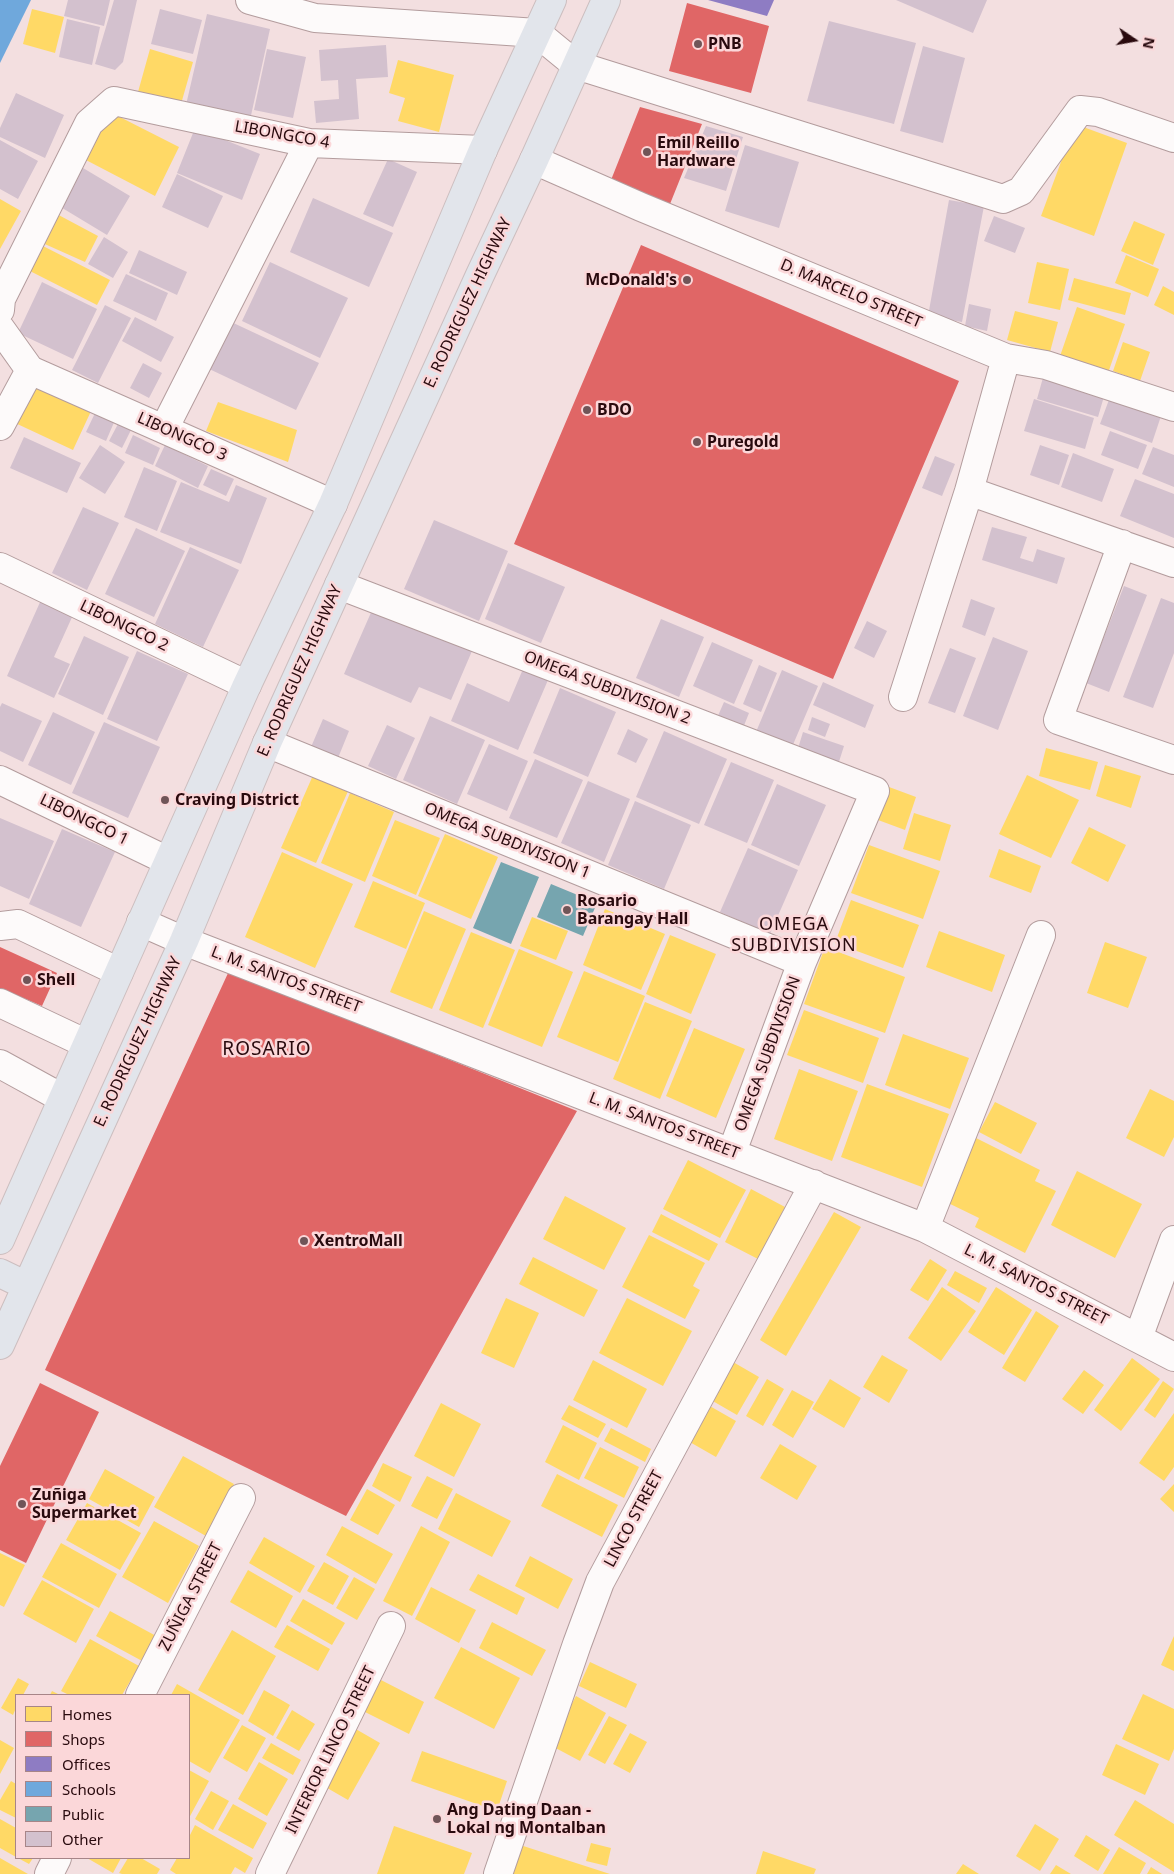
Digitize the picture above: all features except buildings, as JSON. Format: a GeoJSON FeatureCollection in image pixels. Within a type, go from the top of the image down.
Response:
{"type":"FeatureCollection","features":[{"type":"Feature","properties":{"kind":"main road"},"geometry":{"type":"LineString","coordinates":[[2,1228],[247,686],[334,504],[483,150],[552,0]]}},
{"type":"Feature","properties":{"kind":"main road","name":"E. RODRIGUEZ HIGHWAY"},"geometry":{"type":"LineString","coordinates":[[0,1345],[184,940],[268,743],[339,585],[606,0]]}},
{"type":"Feature","properties":{"kind":"main road"},"geometry":{"type":"LineString","coordinates":[[0,1273],[27,1286]]}},
{"type":"Feature","properties":{"kind":"street"},"geometry":{"type":"LineString","coordinates":[[250,0],[315,18],[537,33],[576,65],[1003,199],[1021,191],[1080,110],[1098,112],[1174,138]]}},
{"type":"Feature","properties":{"kind":"street","name":"LIBONGCO 4"},"geometry":{"type":"LineString","coordinates":[[0,310],[2,298],[89,123],[114,102],[309,143],[483,150]]}},
{"type":"Feature","properties":{"kind":"street"},"geometry":{"type":"LineString","coordinates":[[164,429],[309,143]]}},
{"type":"Feature","properties":{"kind":"street","name":"D. MARCELO STREET"},"geometry":{"type":"LineString","coordinates":[[534,160],[1006,358],[1046,365],[1174,407]]}},
{"type":"Feature","properties":{"kind":"street"},"geometry":{"type":"LineString","coordinates":[[0,328],[30,370],[0,426]]}},
{"type":"Feature","properties":{"kind":"street"},"geometry":{"type":"LineString","coordinates":[[903,697],[969,491],[1006,358]]}},
{"type":"Feature","properties":{"kind":"street","name":"LIBONGCO 3"},"geometry":{"type":"LineString","coordinates":[[30,370],[334,504]]}},
{"type":"Feature","properties":{"kind":"street"},"geometry":{"type":"LineString","coordinates":[[969,491],[1174,563]]}},
{"type":"Feature","properties":{"kind":"street"},"geometry":{"type":"LineString","coordinates":[[1122,544],[1058,720],[1174,760]]}},
{"type":"Feature","properties":{"kind":"street","name":"LIBONGCO 2"},"geometry":{"type":"LineString","coordinates":[[0,567],[247,686]]}},
{"type":"Feature","properties":{"kind":"street","name":"OMEGA SUBDIVISION 2"},"geometry":{"type":"LineString","coordinates":[[339,585],[875,790]]}},
{"type":"Feature","properties":{"kind":"street","name":"OMEGA SUBDIVISION 1"},"geometry":{"type":"LineString","coordinates":[[268,743],[802,962]]}},
{"type":"Feature","properties":{"kind":"street","name":"LIBONGCO 1"},"geometry":{"type":"LineString","coordinates":[[0,780],[168,861]]}},
{"type":"Feature","properties":{"kind":"street","name":"OMEGA SUBDIVISION"},"geometry":{"type":"LineString","coordinates":[[732,1152],[802,962],[875,790]]}},
{"type":"Feature","properties":{"kind":"street","name":"L. M. SANTOS STREET"},"geometry":{"type":"LineString","coordinates":[[141,922],[924,1228],[1174,1357]]}},
{"type":"Feature","properties":{"kind":"street"},"geometry":{"type":"LineString","coordinates":[[0,926],[18,924],[119,972]]}},
{"type":"Feature","properties":{"kind":"street"},"geometry":{"type":"LineString","coordinates":[[924,1228],[1041,935]]}},
{"type":"Feature","properties":{"kind":"street"},"geometry":{"type":"LineString","coordinates":[[0,1003],[86,1044]]}},
{"type":"Feature","properties":{"kind":"street"},"geometry":{"type":"LineString","coordinates":[[0,1064],[62,1098]]}},
{"type":"Feature","properties":{"kind":"street","name":"LINCO STREET"},"geometry":{"type":"LineString","coordinates":[[498,1874],[600,1582],[814,1184]]}},
{"type":"Feature","properties":{"kind":"street"},"geometry":{"type":"LineString","coordinates":[[1138,1338],[1174,1240]]}},
{"type":"Feature","properties":{"kind":"street","name":"ZUÑIGA STREET"},"geometry":{"type":"LineString","coordinates":[[141,1694],[241,1498]]}},
{"type":"Feature","properties":{"kind":"street","name":"INTERIOR LINCO STREET"},"geometry":{"type":"LineString","coordinates":[[270,1874],[391,1626]]}},
{"type":"Feature","properties":{"kind":"street"},"geometry":{"type":"LineString","coordinates":[[49,1874],[56,1859]]}},
{"type":"Feature","properties":{"kind":"place","name":"PNB"},"geometry":{"type":"Point","coordinates":[698,44]}},
{"type":"Feature","properties":{"kind":"place","name":"Emil Reillo Hardware"},"geometry":{"type":"Point","coordinates":[647,152]}},
{"type":"Feature","properties":{"kind":"place","name":"McDonald's"},"geometry":{"type":"Point","coordinates":[687,280]}},
{"type":"Feature","properties":{"kind":"place","name":"BDO"},"geometry":{"type":"Point","coordinates":[587,410]}},
{"type":"Feature","properties":{"kind":"place","name":"Puregold"},"geometry":{"type":"Point","coordinates":[697,442]}},
{"type":"Feature","properties":{"kind":"place","name":"Craving District"},"geometry":{"type":"Point","coordinates":[165,800]}},
{"type":"Feature","properties":{"kind":"place","name":"Rosario Barangay Hall"},"geometry":{"type":"Point","coordinates":[567,910]}},
{"type":"Feature","properties":{"kind":"place","name":"Shell"},"geometry":{"type":"Point","coordinates":[27,980]}},
{"type":"Feature","properties":{"kind":"place","name":"XentroMall"},"geometry":{"type":"Point","coordinates":[304,1241]}},
{"type":"Feature","properties":{"kind":"place","name":"Zuñiga Supermarket"},"geometry":{"type":"Point","coordinates":[22,1504]}},
{"type":"Feature","properties":{"kind":"place","name":"Ang Dating Daan - Lokal ng Montalban"},"geometry":{"type":"Point","coordinates":[437,1819]}},
{"type":"Feature","properties":{"kind":"district","name":"OMEGA SUBDIVISION"},"geometry":{"type":"Point","coordinates":[794,935]}},
{"type":"Feature","properties":{"kind":"district","name":"ROSARIO"},"geometry":{"type":"Point","coordinates":[267,1050]}}]}
